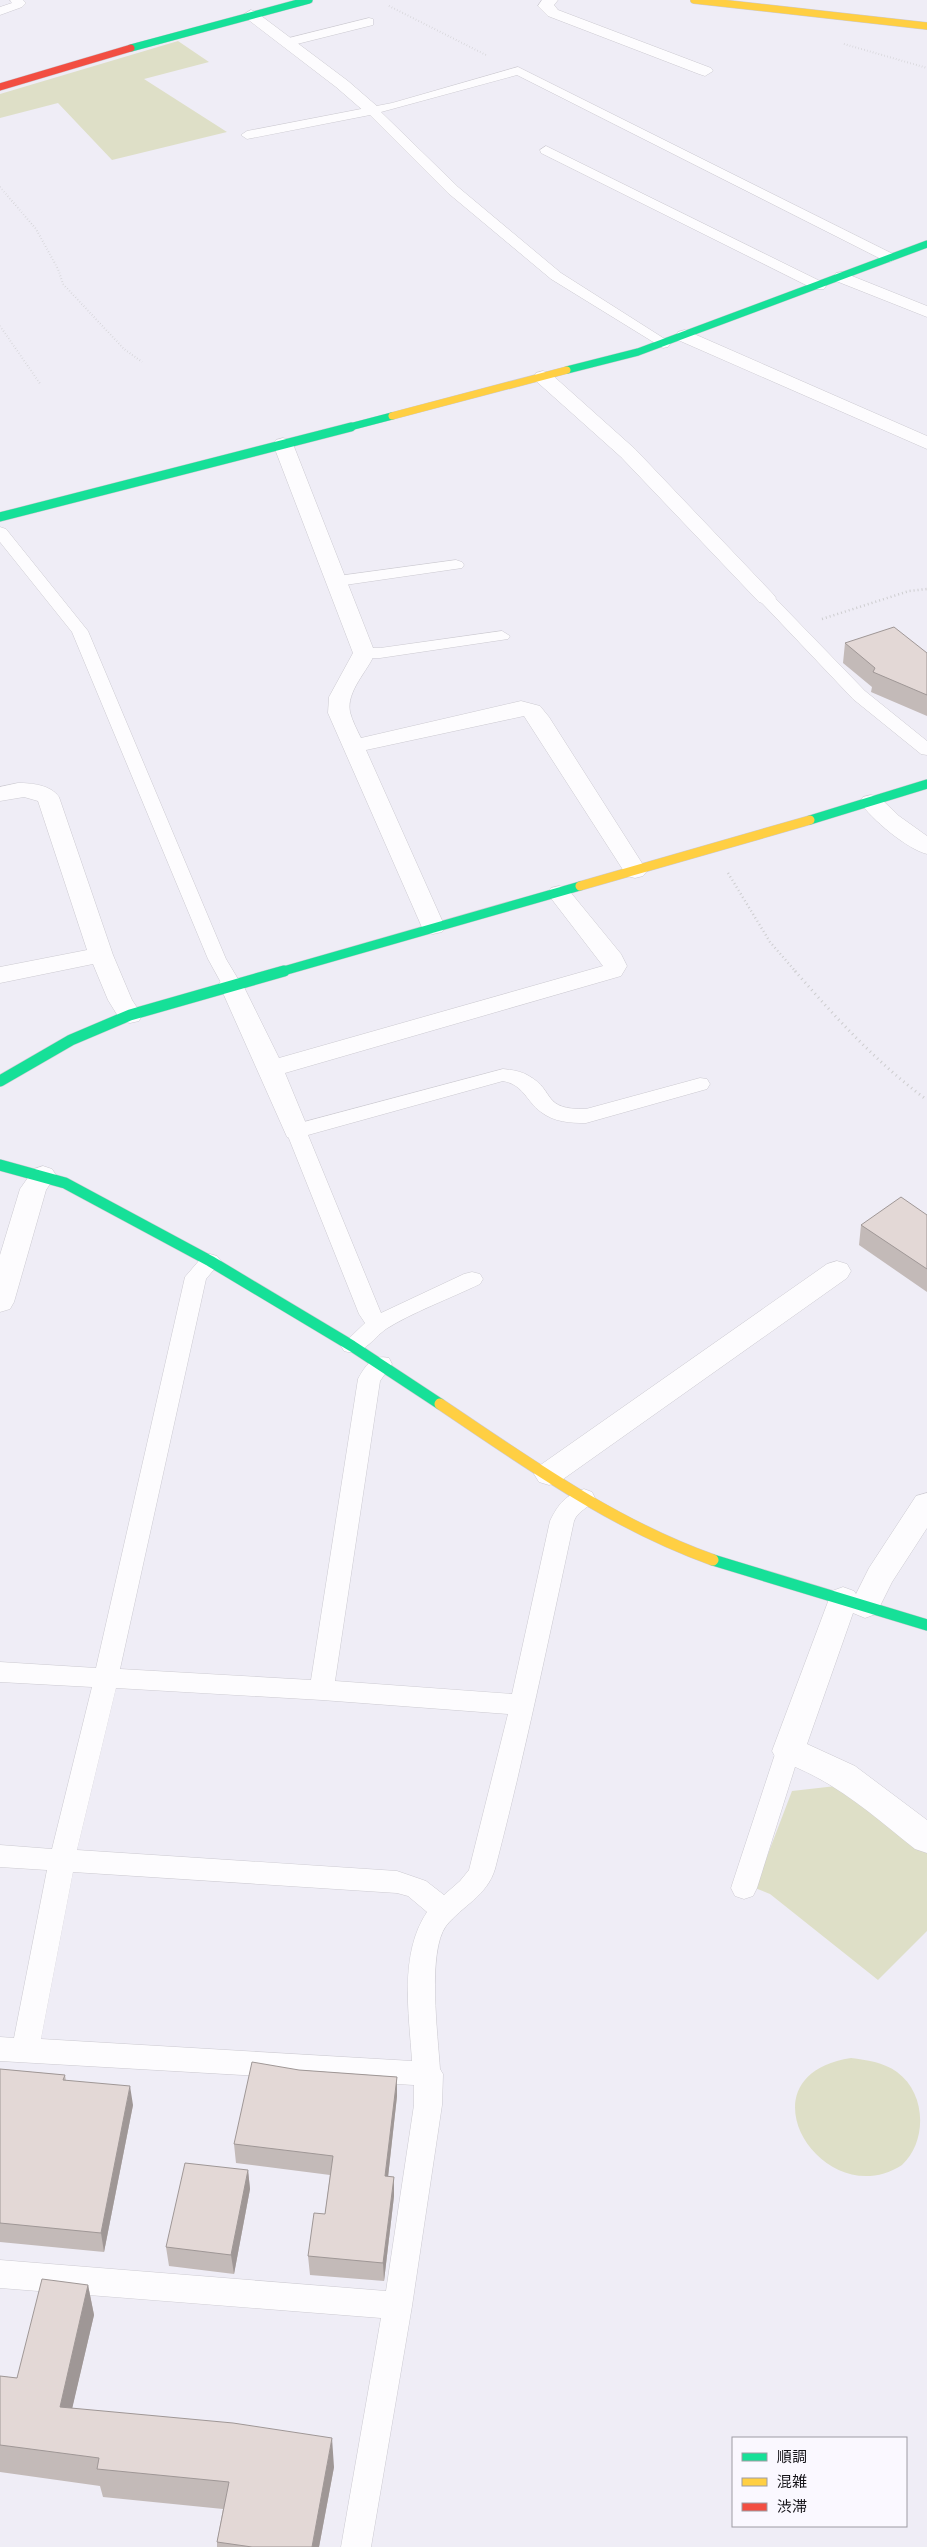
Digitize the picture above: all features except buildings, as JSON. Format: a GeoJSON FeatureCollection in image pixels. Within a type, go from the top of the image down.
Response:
{"type":"FeatureCollection","features":[{"type":"Feature","properties":{"kind":"street"},"geometry":{"type":"LineString","coordinates":[[0,87],[309,0]]}},
{"type":"Feature","properties":{"kind":"street"},"geometry":{"type":"LineString","coordinates":[[550,0],[546,6],[553,13],[705,71]]}},
{"type":"Feature","properties":{"kind":"street"},"geometry":{"type":"LineString","coordinates":[[694,0],[927,26]]}},
{"type":"Feature","properties":{"kind":"street"},"geometry":{"type":"LineString","coordinates":[[251,15],[289,42],[372,110]]}},
{"type":"Feature","properties":{"kind":"street"},"geometry":{"type":"LineString","coordinates":[[0,517],[663,344],[927,244]]}},
{"type":"Feature","properties":{"kind":"street"},"geometry":{"type":"LineString","coordinates":[[842,277],[927,312]]}},
{"type":"Feature","properties":{"kind":"street"},"geometry":{"type":"LineString","coordinates":[[685,336],[927,443]]}},
{"type":"Feature","properties":{"kind":"street"},"geometry":{"type":"LineString","coordinates":[[542,377],[628,453],[766,598]]}},
{"type":"Feature","properties":{"kind":"street"},"geometry":{"type":"LineString","coordinates":[[283,444],[338,581],[364,653],[361,663],[341,693],[338,703],[339,713],[433,927]]}},
{"type":"Feature","properties":{"kind":"street"},"geometry":{"type":"LineString","coordinates":[[355,746],[521,708],[532,711],[538,717],[635,871]]}},
{"type":"Feature","properties":{"kind":"street"},"geometry":{"type":"LineString","coordinates":[[0,1081],[71,1040],[130,1015],[231,984],[713,849],[927,784]]}},
{"type":"Feature","properties":{"kind":"street"},"geometry":{"type":"LineString","coordinates":[[0,794],[26,789],[39,791],[48,797],[101,955],[120,1000],[130,1015]]}},
{"type":"Feature","properties":{"kind":"street"},"geometry":{"type":"LineString","coordinates":[[871,802],[891,821],[927,847]]}},
{"type":"Feature","properties":{"kind":"street"},"geometry":{"type":"LineString","coordinates":[[271,1069],[601,976],[612,971],[615,966],[612,959],[559,893]]}},
{"type":"Feature","properties":{"kind":"street"},"geometry":{"type":"LineString","coordinates":[[0,975],[101,955]]}},
{"type":"Feature","properties":{"kind":"street"},"geometry":{"type":"LineString","coordinates":[[231,984],[271,1069],[296,1132]]}},
{"type":"Feature","properties":{"kind":"street"},"geometry":{"type":"LineString","coordinates":[[0,1165],[43,1175],[65,1183],[210,1261],[381,1364],[584,1498],[643,1533],[678,1548],[927,1625]]}},
{"type":"Feature","properties":{"kind":"street"},"geometry":{"type":"LineString","coordinates":[[0,1302],[33,1189],[43,1175]]}},
{"type":"Feature","properties":{"kind":"street"},"geometry":{"type":"LineString","coordinates":[[549,1474],[837,1271]]}},
{"type":"Feature","properties":{"kind":"street"},"geometry":{"type":"LineString","coordinates":[[927,1504],[880,1576],[854,1603],[788,1751],[804,1755],[837,1771],[927,1839]]}},
{"type":"Feature","properties":{"kind":"lane"},"geometry":{"type":"LineString","coordinates":[[0,11],[18,5],[20,3],[16,0]]}},
{"type":"Feature","properties":{"kind":"lane"},"geometry":{"type":"LineString","coordinates":[[289,42],[369,22]]}},
{"type":"Feature","properties":{"kind":"lane"},"geometry":{"type":"LineString","coordinates":[[247,134],[372,110],[518,71],[890,258]]}},
{"type":"Feature","properties":{"kind":"lane"},"geometry":{"type":"LineString","coordinates":[[372,110],[453,190],[556,276],[663,344]]}},
{"type":"Feature","properties":{"kind":"lane"},"geometry":{"type":"LineString","coordinates":[[546,150],[819,286]]}},
{"type":"Feature","properties":{"kind":"lane"},"geometry":{"type":"LineString","coordinates":[[0,532],[80,631],[217,959],[231,984]]}},
{"type":"Feature","properties":{"kind":"lane"},"geometry":{"type":"LineString","coordinates":[[338,581],[456,564]]}},
{"type":"Feature","properties":{"kind":"lane"},"geometry":{"type":"LineString","coordinates":[[766,598],[860,694],[927,750]]}},
{"type":"Feature","properties":{"kind":"lane"},"geometry":{"type":"LineString","coordinates":[[364,653],[380,653],[502,636]]}},
{"type":"Feature","properties":{"kind":"lane"},"geometry":{"type":"LineString","coordinates":[[378,1324],[370,1314],[296,1132],[503,1075],[516,1076],[528,1082],[554,1112],[569,1116],[586,1116],[700,1084]]}},
{"type":"Feature","properties":{"kind":"lane"},"geometry":{"type":"LineString","coordinates":[[210,1261],[196,1277],[106,1679],[13,2050],[429,2074]]}},
{"type":"Feature","properties":{"kind":"lane"},"geometry":{"type":"LineString","coordinates":[[352,1346],[378,1324],[472,1279]]}},
{"type":"Feature","properties":{"kind":"lane"},"geometry":{"type":"LineString","coordinates":[[322,1690],[369,1379],[381,1364]]}},
{"type":"Feature","properties":{"kind":"lane"},"geometry":{"type":"LineString","coordinates":[[356,2547],[398,2306],[428,2105],[429,2074],[423,2001],[424,1955],[427,1937],[443,1911],[466,1894],[481,1872],[522,1705],[562,1521],[568,1509],[584,1498]]}},
{"type":"Feature","properties":{"kind":"lane"},"geometry":{"type":"LineString","coordinates":[[0,1672],[322,1690],[522,1705]]}},
{"type":"Feature","properties":{"kind":"lane"},"geometry":{"type":"LineString","coordinates":[[744,1888],[788,1751]]}},
{"type":"Feature","properties":{"kind":"lane"},"geometry":{"type":"LineString","coordinates":[[0,1856],[397,1882],[412,1884],[424,1892],[443,1911]]}},
{"type":"Feature","properties":{"kind":"lane"},"geometry":{"type":"LineString","coordinates":[[0,2274],[398,2306]]}},
{"type":"Feature","properties":{"kind":"path"},"geometry":{"type":"LineString","coordinates":[[385,4],[518,71]]}},
{"type":"Feature","properties":{"kind":"path"},"geometry":{"type":"LineString","coordinates":[[0,187],[36,229],[58,269],[63,284],[124,349],[142,362]]}},
{"type":"Feature","properties":{"kind":"path"},"geometry":{"type":"LineString","coordinates":[[0,326],[41,385]]}},
{"type":"Feature","properties":{"kind":"path"},"geometry":{"type":"LineString","coordinates":[[795,628],[910,591],[927,589]]}},
{"type":"Feature","properties":{"kind":"path"},"geometry":{"type":"LineString","coordinates":[[713,849],[766,931],[770,942],[862,1045],[902,1083],[927,1100]]}},
{"type":"Feature","properties":{"kind":"green space"},"geometry":{"type":"Polygon","coordinates":[[[178,41],[209,62],[144,79],[227,132],[112,160],[58,103],[0,118],[0,94],[178,41]]]}},
{"type":"Feature","properties":{"kind":"green space"},"geometry":{"type":"Polygon","coordinates":[[[836,1786],[927,1853],[927,1931],[878,1980],[770,1894],[755,1888],[792,1791],[836,1786]]]}},
{"type":"Feature","properties":{"kind":"green space"},"geometry":{"type":"Polygon","coordinates":[[[851,2058],[881,2064],[897,2072],[907,2081],[918,2105],[919,2131],[916,2144],[910,2155],[902,2165],[872,2176],[844,2172],[821,2158],[803,2137],[795,2113],[799,2089],[817,2070],[851,2058]]]}},
{"type":"Feature","properties":{"kind":"traffic: fast"},"geometry":{"type":"LineString","coordinates":[[131,48],[309,0]]}},
{"type":"Feature","properties":{"kind":"traffic: fast"},"geometry":{"type":"LineString","coordinates":[[567,370],[638,352],[927,244]]}},
{"type":"Feature","properties":{"kind":"traffic: fast"},"geometry":{"type":"LineString","coordinates":[[0,517],[392,416]]}},
{"type":"Feature","properties":{"kind":"traffic: fast"},"geometry":{"type":"LineString","coordinates":[[810,820],[927,784]]}},
{"type":"Feature","properties":{"kind":"traffic: fast"},"geometry":{"type":"LineString","coordinates":[[0,1081],[71,1040],[130,1015],[580,886]]}},
{"type":"Feature","properties":{"kind":"traffic: fast"},"geometry":{"type":"LineString","coordinates":[[0,1165],[65,1183],[210,1261],[352,1346],[440,1404]]}},
{"type":"Feature","properties":{"kind":"traffic: fast"},"geometry":{"type":"LineString","coordinates":[[713,1560],[927,1625]]}},
{"type":"Feature","properties":{"kind":"traffic: slow"},"geometry":{"type":"LineString","coordinates":[[694,0],[927,26]]}},
{"type":"Feature","properties":{"kind":"traffic: slow"},"geometry":{"type":"LineString","coordinates":[[392,416],[567,370]]}},
{"type":"Feature","properties":{"kind":"traffic: slow"},"geometry":{"type":"LineString","coordinates":[[580,886],[810,820]]}},
{"type":"Feature","properties":{"kind":"traffic: slow"},"geometry":{"type":"LineString","coordinates":[[440,1404],[538,1470],[606,1512],[676,1547],[713,1560]]}},
{"type":"Feature","properties":{"kind":"traffic: jam"},"geometry":{"type":"LineString","coordinates":[[0,87],[131,48]]}}]}
